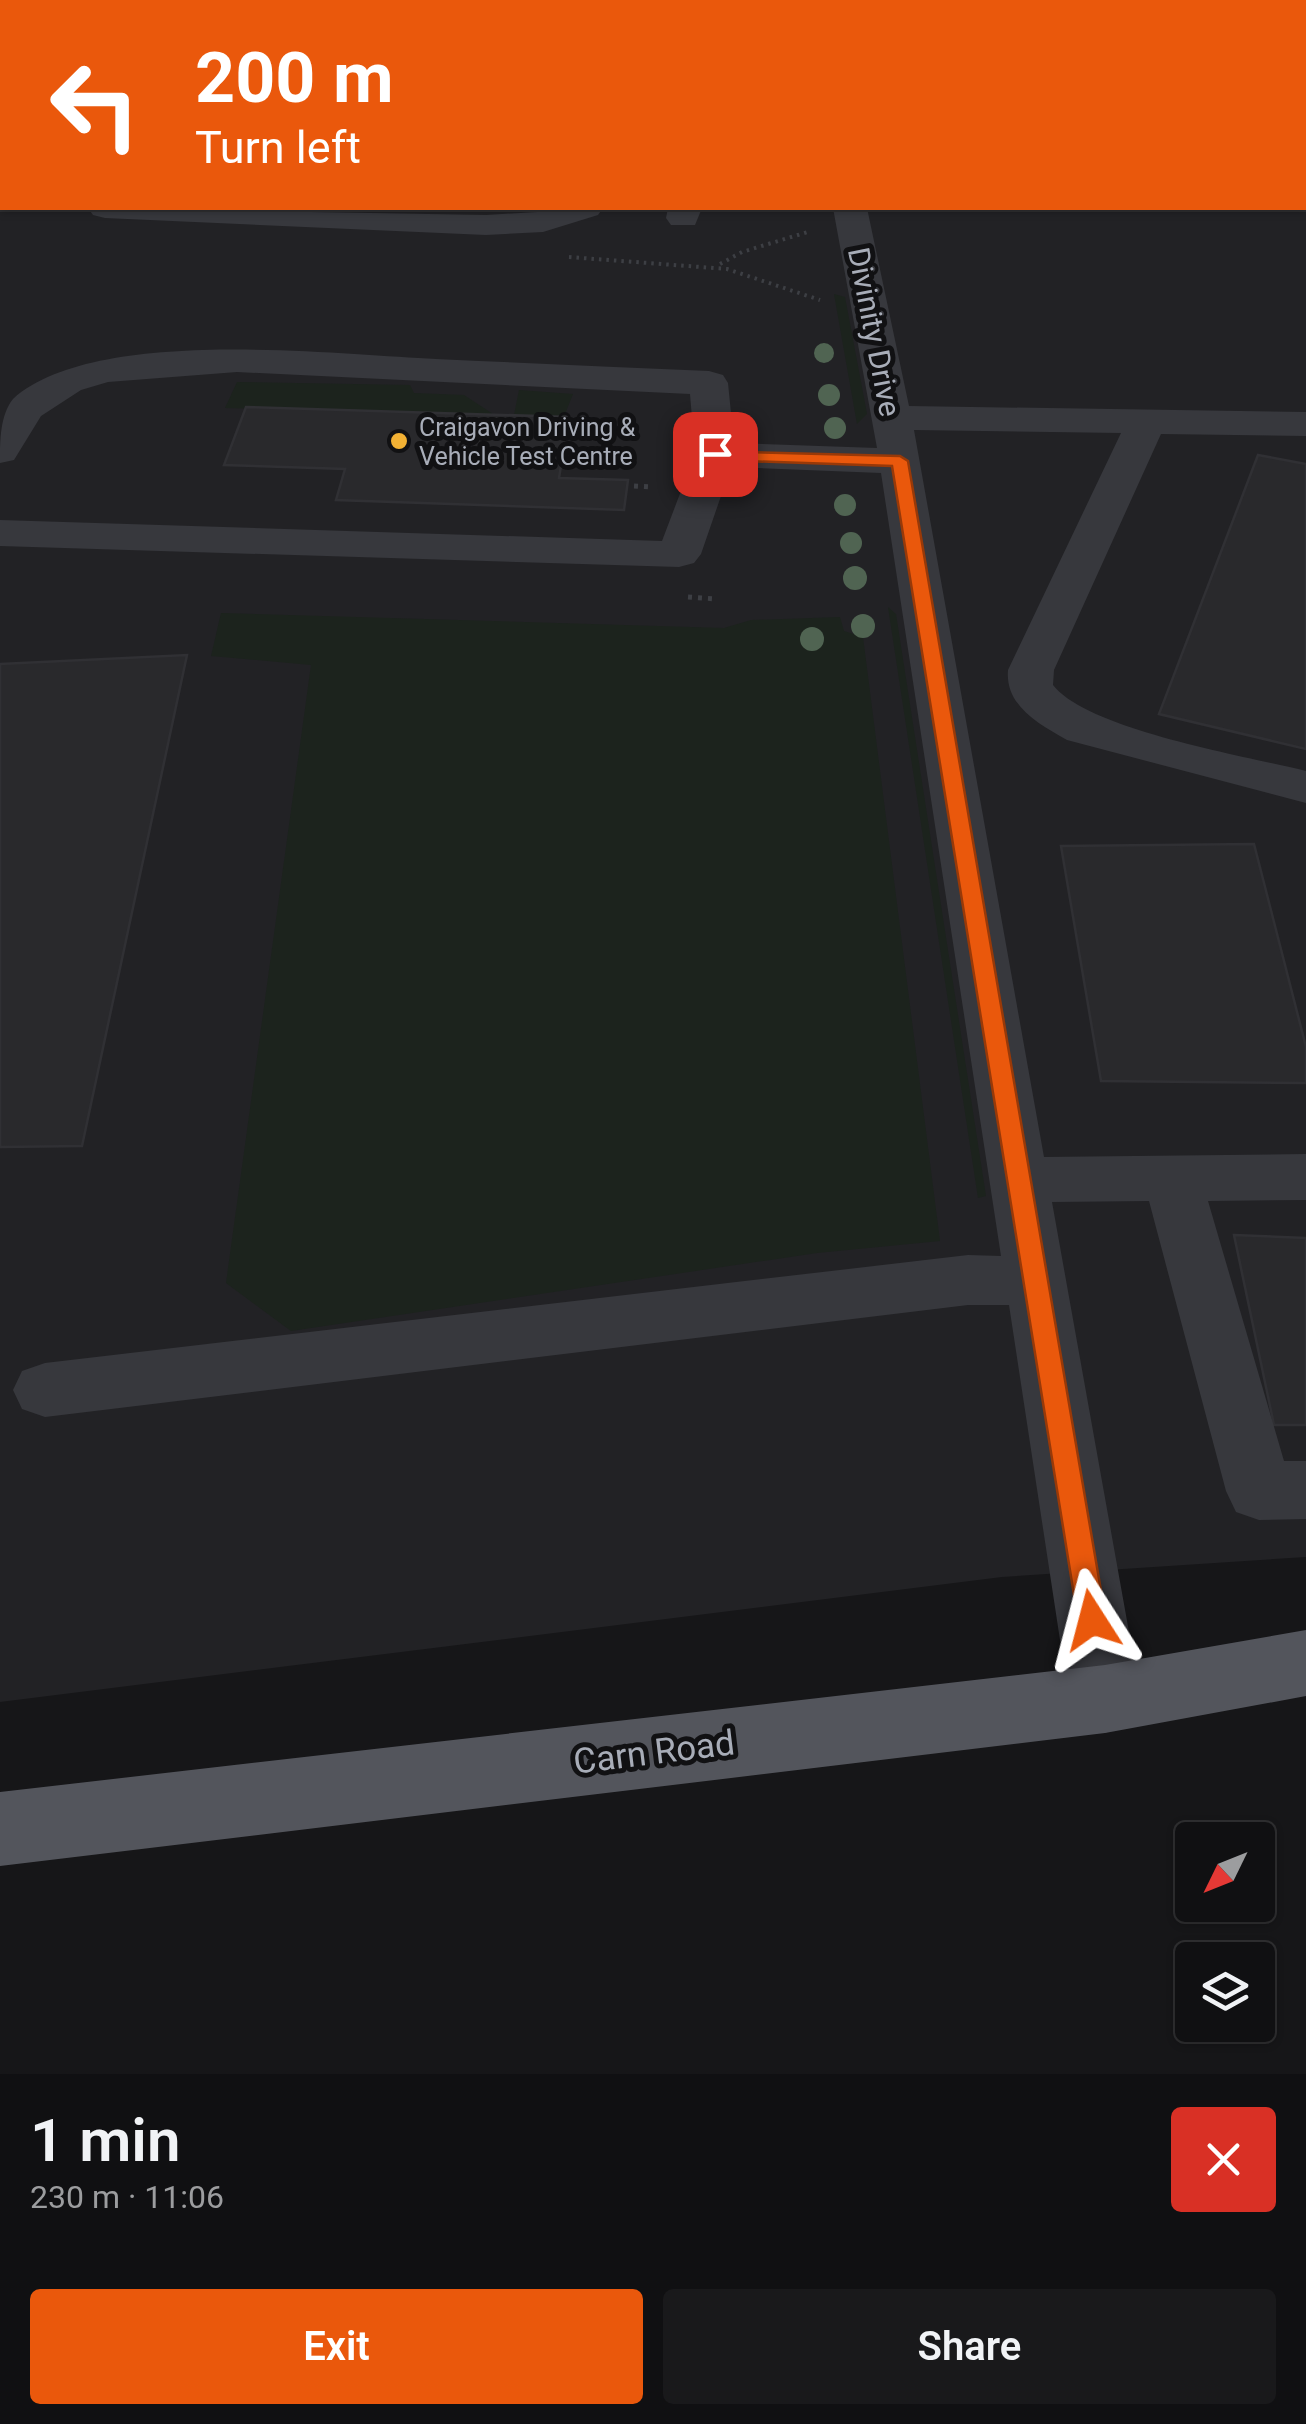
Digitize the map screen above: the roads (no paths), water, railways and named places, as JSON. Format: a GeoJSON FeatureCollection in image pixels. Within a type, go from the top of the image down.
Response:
{"type":"FeatureCollection","features":[{"type":"Feature","properties":{"kind":"main road","name":"Carn Road"},"geometry":{"type":"LineString","coordinates":[[0,1829],[1105,1700],[1306,1663]]}},
{"type":"Feature","properties":{"kind":"street"},"geometry":{"type":"LineString","coordinates":[[135,210],[486,225],[543,222],[580,210]]}},
{"type":"Feature","properties":{"kind":"street","name":"Divinity Drive"},"geometry":{"type":"LineString","coordinates":[[833,219],[895,439],[1105,1700]]}},
{"type":"Feature","properties":{"kind":"street"},"geometry":{"type":"LineString","coordinates":[[0,451],[26,408],[68,382],[106,371],[238,361],[709,383],[715,454],[679,554],[0,533]]}},
{"type":"Feature","properties":{"kind":"street"},"geometry":{"type":"LineString","coordinates":[[1146,423],[1031,670],[1030,686],[1048,710],[1084,729],[1306,787]]}},
{"type":"Feature","properties":{"kind":"street"},"geometry":{"type":"LineString","coordinates":[[715,454],[1146,423],[1306,424]]}},
{"type":"Feature","properties":{"kind":"street"},"geometry":{"type":"LineString","coordinates":[[1016,1180],[1306,1176]]}},
{"type":"Feature","properties":{"kind":"street"},"geometry":{"type":"LineString","coordinates":[[1172,1178],[1259,1491],[1306,1490]]}},
{"type":"Feature","properties":{"kind":"street"},"geometry":{"type":"LineString","coordinates":[[44,1390],[968,1280],[1036,1282]]}},
{"type":"Feature","properties":{"kind":"place","name":"Craigavon Driving & Vehicle Test Centre"},"geometry":{"type":"Point","coordinates":[399,441]}}]}
